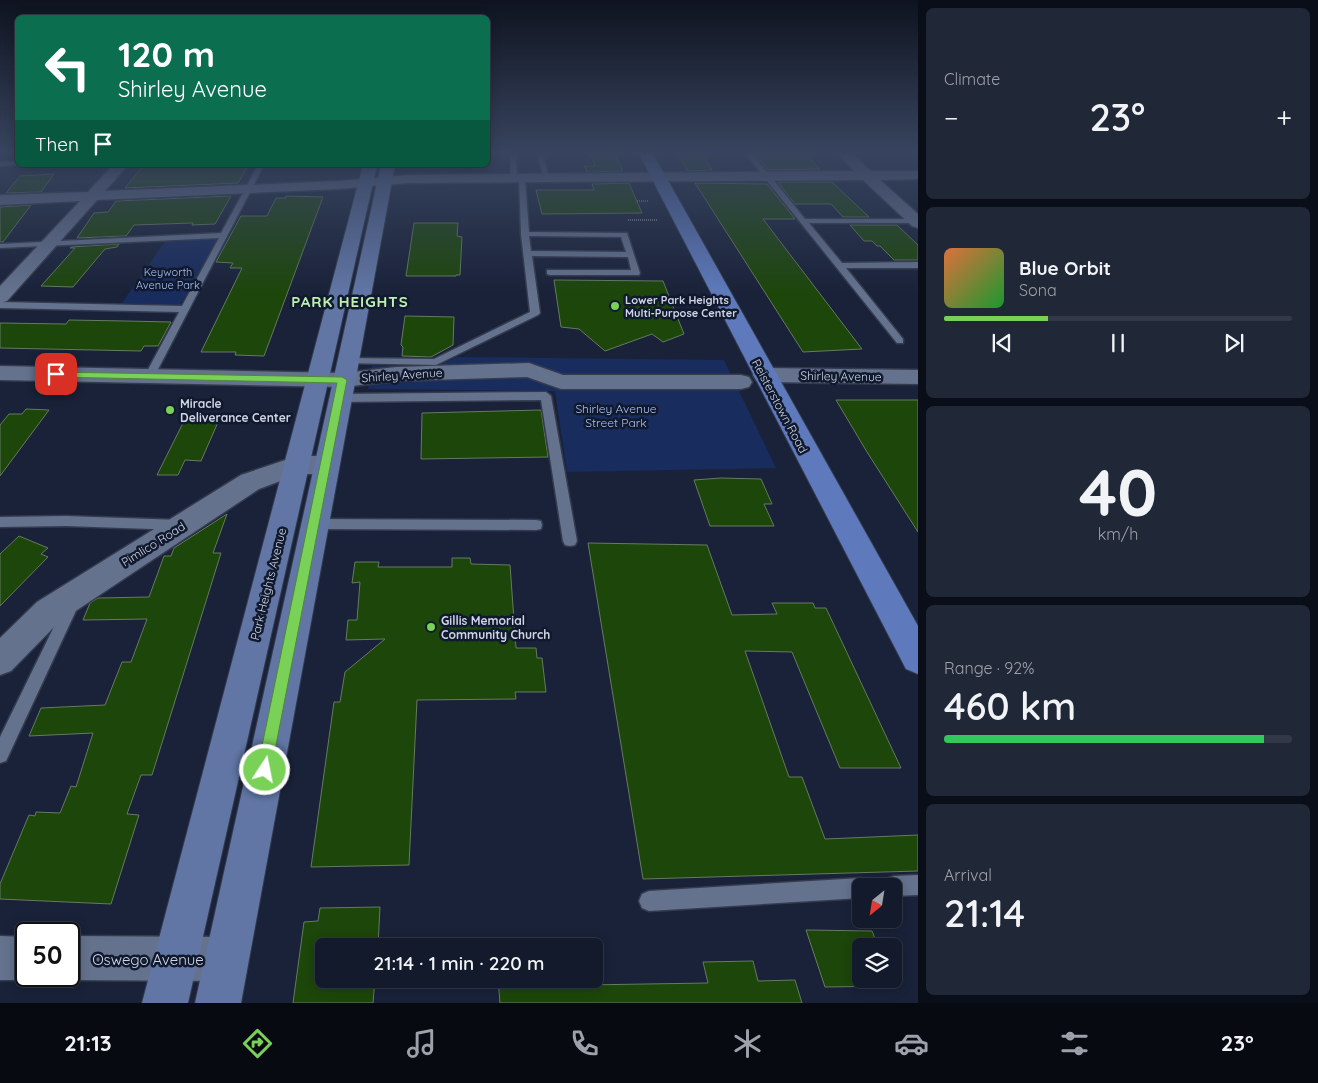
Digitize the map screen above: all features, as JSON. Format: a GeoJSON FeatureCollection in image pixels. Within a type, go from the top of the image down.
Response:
{"type":"FeatureCollection","features":[{"type":"Feature","properties":{"kind":"main road","name":"Park Heights Avenue"},"geometry":{"type":"LineString","coordinates":[[165,1003],[337,380],[372,199]]}},
{"type":"Feature","properties":{"kind":"main road","name":"Reisterstown Road"},"geometry":{"type":"LineString","coordinates":[[668,199],[752,378],[918,658]]}},
{"type":"Feature","properties":{"kind":"main road","name":"Park Heights Avenue"},"geometry":{"type":"LineString","coordinates":[[218,1003],[314,524],[312,465]]}},
{"type":"Feature","properties":{"kind":"street"},"geometry":{"type":"LineString","coordinates":[[0,200],[28,199]]}},
{"type":"Feature","properties":{"kind":"street"},"geometry":{"type":"LineString","coordinates":[[0,297],[90,199]]}},
{"type":"Feature","properties":{"kind":"street"},"geometry":{"type":"LineString","coordinates":[[894,199],[915,218]]}},
{"type":"Feature","properties":{"kind":"street","name":"Shirley Avenue"},"geometry":{"type":"LineString","coordinates":[[0,373],[337,380],[396,374],[530,370],[561,382],[918,377]]}},
{"type":"Feature","properties":{"kind":"street","name":"Pimlico Road"},"geometry":{"type":"LineString","coordinates":[[0,660],[48,612],[250,482],[312,465]]}},
{"type":"Feature","properties":{"kind":"street"},"geometry":{"type":"LineString","coordinates":[[0,958],[15,958]]}},
{"type":"Feature","properties":{"kind":"street","name":"Oswego Avenue"},"geometry":{"type":"LineString","coordinates":[[80,958],[226,959]]}},
{"type":"Feature","properties":{"kind":"lane"},"geometry":{"type":"LineString","coordinates":[[150,377],[244,199]]}},
{"type":"Feature","properties":{"kind":"lane"},"geometry":{"type":"LineString","coordinates":[[337,380],[436,362],[536,313],[521,199]]}},
{"type":"Feature","properties":{"kind":"lane"},"geometry":{"type":"LineString","coordinates":[[783,199],[900,341]]}},
{"type":"Feature","properties":{"kind":"lane"},"geometry":{"type":"LineString","coordinates":[[800,221],[915,218]]}},
{"type":"Feature","properties":{"kind":"lane"},"geometry":{"type":"LineString","coordinates":[[525,234],[624,235],[636,273],[550,272]]}},
{"type":"Feature","properties":{"kind":"lane"},"geometry":{"type":"LineString","coordinates":[[0,246],[225,235]]}},
{"type":"Feature","properties":{"kind":"lane"},"geometry":{"type":"LineString","coordinates":[[528,253],[631,255]]}},
{"type":"Feature","properties":{"kind":"lane"},"geometry":{"type":"LineString","coordinates":[[838,266],[918,265]]}},
{"type":"Feature","properties":{"kind":"lane"},"geometry":{"type":"LineString","coordinates":[[0,305],[186,309]]}},
{"type":"Feature","properties":{"kind":"lane"},"geometry":{"type":"LineString","coordinates":[[337,380],[546,396],[570,542]]}},
{"type":"Feature","properties":{"kind":"lane"},"geometry":{"type":"LineString","coordinates":[[0,522],[76,521],[183,525]]}},
{"type":"Feature","properties":{"kind":"lane"},"geometry":{"type":"LineString","coordinates":[[314,524],[536,525]]}},
{"type":"Feature","properties":{"kind":"lane"},"geometry":{"type":"LineString","coordinates":[[0,755],[79,591]]}},
{"type":"Feature","properties":{"kind":"lane"},"geometry":{"type":"LineString","coordinates":[[902,886],[918,885]]}},
{"type":"Feature","properties":{"kind":"lane"},"geometry":{"type":"LineString","coordinates":[[649,901],[852,889]]}},
{"type":"Feature","properties":{"kind":"path"},"geometry":{"type":"LineString","coordinates":[[636,201],[649,201]]}},
{"type":"Feature","properties":{"kind":"path"},"geometry":{"type":"LineString","coordinates":[[626,220],[658,220]]}},
{"type":"Feature","properties":{"kind":"green space","name":"Keyworth Avenue Park"},"geometry":{"type":"Polygon","coordinates":[[[219,238],[180,305],[122,303],[166,240],[219,238]]]}},
{"type":"Feature","properties":{"kind":"green space","name":"Shirley Avenue Street Park"},"geometry":{"type":"Polygon","coordinates":[[[457,357],[724,360],[776,468],[567,472],[555,391],[368,389],[372,366],[437,366],[457,357]]]}},
{"type":"Feature","properties":{"kind":"building"},"geometry":{"type":"Polygon","coordinates":[[[229,199],[215,224],[134,225],[126,236],[77,238],[94,213],[108,212],[116,201],[229,199]]]}},
{"type":"Feature","properties":{"kind":"building"},"geometry":{"type":"Polygon","coordinates":[[[276,199],[322,199],[264,356],[235,355],[236,352],[201,352],[242,268],[230,268],[233,263],[216,262],[241,216],[267,216],[276,199]]]}},
{"type":"Feature","properties":{"kind":"building"},"geometry":{"type":"Polygon","coordinates":[[[538,199],[636,199],[642,213],[542,214],[538,199]]]}},
{"type":"Feature","properties":{"kind":"building"},"geometry":{"type":"Polygon","coordinates":[[[705,199],[779,199],[795,219],[763,219],[862,349],[803,352],[705,199]]]}},
{"type":"Feature","properties":{"kind":"building"},"geometry":{"type":"Polygon","coordinates":[[[791,199],[850,199],[869,217],[843,217],[831,204],[795,204],[791,199]]]}},
{"type":"Feature","properties":{"kind":"building"},"geometry":{"type":"Polygon","coordinates":[[[31,205],[3,242],[0,242],[0,207],[31,205]]]}},
{"type":"Feature","properties":{"kind":"building"},"geometry":{"type":"Polygon","coordinates":[[[414,223],[458,223],[457,236],[462,237],[460,275],[406,276],[414,223]]]}},
{"type":"Feature","properties":{"kind":"building"},"geometry":{"type":"Polygon","coordinates":[[[850,225],[897,225],[918,245],[918,260],[894,260],[880,246],[877,246],[872,241],[864,241],[850,225]]]}},
{"type":"Feature","properties":{"kind":"building"},"geometry":{"type":"Polygon","coordinates":[[[119,244],[117,247],[105,249],[73,287],[41,286],[75,248],[71,247],[119,244]]]}},
{"type":"Feature","properties":{"kind":"building","name":"Lower Park Heights Multi-Purpose Center"},"geometry":{"type":"Polygon","coordinates":[[[554,280],[663,281],[684,334],[663,342],[652,334],[605,351],[579,329],[561,327],[554,280]]]}},
{"type":"Feature","properties":{"kind":"building"},"geometry":{"type":"Polygon","coordinates":[[[405,316],[454,317],[453,345],[431,357],[402,356],[403,347],[401,345],[405,316]]]}},
{"type":"Feature","properties":{"kind":"building"},"geometry":{"type":"Polygon","coordinates":[[[69,320],[171,322],[158,346],[144,346],[141,351],[0,348],[0,323],[66,324],[69,320]]]}},
{"type":"Feature","properties":{"kind":"building"},"geometry":{"type":"Polygon","coordinates":[[[836,400],[918,400],[918,532],[867,452],[836,400]]]}},
{"type":"Feature","properties":{"kind":"building"},"geometry":{"type":"Polygon","coordinates":[[[26,409],[49,410],[0,476],[0,425],[9,414],[22,414],[26,409]]]}},
{"type":"Feature","properties":{"kind":"building"},"geometry":{"type":"Polygon","coordinates":[[[541,410],[548,457],[421,459],[422,413],[541,410]]]}},
{"type":"Feature","properties":{"kind":"building"},"geometry":{"type":"Polygon","coordinates":[[[185,419],[219,420],[201,461],[185,460],[178,475],[157,475],[185,419]]]}},
{"type":"Feature","properties":{"kind":"building"},"geometry":{"type":"Polygon","coordinates":[[[721,478],[761,479],[772,504],[764,504],[774,526],[710,526],[694,480],[721,478]]]}},
{"type":"Feature","properties":{"kind":"building"},"geometry":{"type":"Polygon","coordinates":[[[227,514],[213,553],[221,553],[152,775],[141,775],[127,814],[139,815],[111,904],[0,899],[0,884],[29,815],[35,816],[36,812],[60,813],[71,786],[76,787],[93,733],[29,736],[41,708],[105,705],[122,662],[131,662],[147,619],[83,620],[90,603],[98,598],[149,597],[164,556],[171,556],[174,548],[227,514]]]}},
{"type":"Feature","properties":{"kind":"building"},"geometry":{"type":"Polygon","coordinates":[[[19,536],[48,548],[41,554],[48,557],[0,606],[0,554],[19,536]]]}},
{"type":"Feature","properties":{"kind":"building"},"geometry":{"type":"Polygon","coordinates":[[[588,543],[707,545],[732,615],[777,614],[772,603],[813,603],[815,608],[826,608],[901,768],[840,768],[792,652],[745,651],[789,777],[802,777],[825,839],[918,835],[918,871],[643,879],[588,543]]]}},
{"type":"Feature","properties":{"kind":"building"},"geometry":{"type":"Polygon","coordinates":[[[452,558],[470,558],[471,564],[510,565],[516,648],[536,648],[537,658],[542,658],[546,692],[515,692],[516,699],[417,700],[409,865],[311,867],[334,702],[340,702],[345,672],[385,639],[346,640],[348,620],[357,620],[360,582],[352,583],[355,562],[379,562],[378,567],[452,567],[452,558]]]}},
{"type":"Feature","properties":{"kind":"building"},"geometry":{"type":"Polygon","coordinates":[[[380,907],[378,938],[315,938],[315,988],[374,988],[373,1003],[293,1003],[304,922],[318,921],[320,908],[380,907]]]}},
{"type":"Feature","properties":{"kind":"building"},"geometry":{"type":"Polygon","coordinates":[[[806,930],[872,931],[875,938],[852,938],[852,987],[825,987],[806,930]]]}},
{"type":"Feature","properties":{"kind":"building"},"geometry":{"type":"Polygon","coordinates":[[[753,961],[758,981],[795,980],[802,1003],[500,1003],[499,988],[603,988],[603,985],[708,983],[703,962],[753,961]]]}},
{"type":"Feature","properties":{"kind":"place","name":"Lower Park Heights Multi-Purpose Center"},"geometry":{"type":"Point","coordinates":[615,306]}},
{"type":"Feature","properties":{"kind":"place","name":"Miracle Deliverance Center"},"geometry":{"type":"Point","coordinates":[170,410]}},
{"type":"Feature","properties":{"kind":"place","name":"Gillis Memorial Community Church"},"geometry":{"type":"Point","coordinates":[431,627]}},
{"type":"Feature","properties":{"kind":"district","name":"PARK HEIGHTS"},"geometry":{"type":"Point","coordinates":[350,301]}},
{"type":"Feature","properties":{"kind":"route"},"geometry":{"type":"LineString","coordinates":[[56,374],[342,380],[265,770]]}}]}
